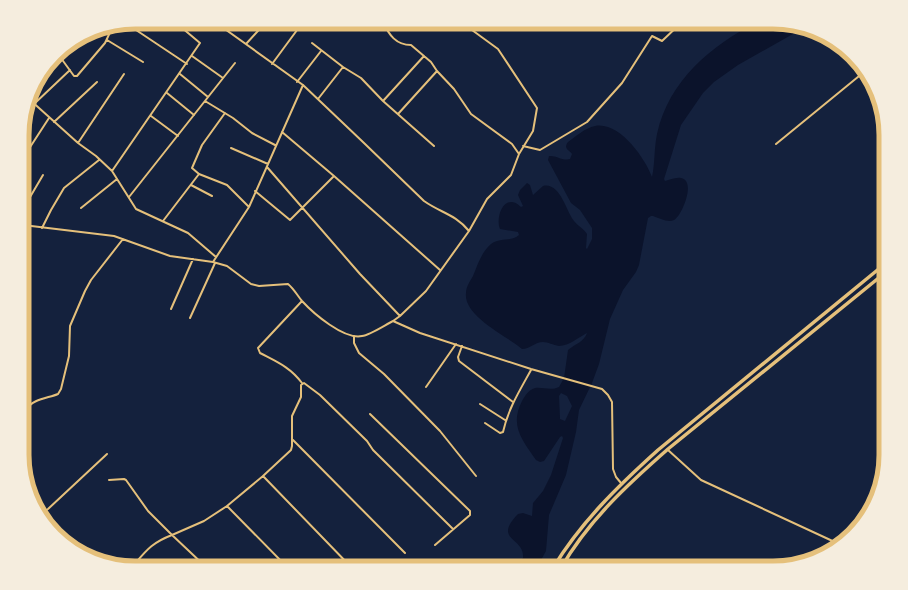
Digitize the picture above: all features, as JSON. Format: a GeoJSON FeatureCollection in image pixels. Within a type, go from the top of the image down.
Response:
{"type":"FeatureCollection","features":[{"type":"Feature","properties":{"kind":"highway"},"geometry":{"type":"LineString","coordinates":[[558,561],[577,532],[621,483],[676,435],[879,269]]}},
{"type":"Feature","properties":{"kind":"highway"},"geometry":{"type":"LineString","coordinates":[[565,561],[576,544],[598,516],[634,479],[680,439],[879,278]]}},
{"type":"Feature","properties":{"kind":"highway"},"geometry":{"type":"LineString","coordinates":[[849,294],[853,299]]}},
{"type":"Feature","properties":{"kind":"highway"},"geometry":{"type":"LineString","coordinates":[[676,435],[680,439]]}},
{"type":"Feature","properties":{"kind":"highway"},"geometry":{"type":"LineString","coordinates":[[658,450],[662,455]]}},
{"type":"Feature","properties":{"kind":"highway"},"geometry":{"type":"LineString","coordinates":[[630,475],[634,479]]}},
{"type":"Feature","properties":{"kind":"street"},"geometry":{"type":"LineString","coordinates":[[134,29],[186,64]]}},
{"type":"Feature","properties":{"kind":"street"},"geometry":{"type":"LineString","coordinates":[[112,171],[180,74],[200,42],[184,29]]}},
{"type":"Feature","properties":{"kind":"street"},"geometry":{"type":"LineString","coordinates":[[224,29],[303,85],[424,201],[435,209],[448,214],[461,222],[469,231]]}},
{"type":"Feature","properties":{"kind":"street"},"geometry":{"type":"LineString","coordinates":[[246,44],[260,29]]}},
{"type":"Feature","properties":{"kind":"street"},"geometry":{"type":"LineString","coordinates":[[272,64],[298,29]]}},
{"type":"Feature","properties":{"kind":"street"},"geometry":{"type":"LineString","coordinates":[[386,29],[389,34],[397,41],[403,45],[411,45],[424,56],[454,89],[471,114],[512,144],[518,154]]}},
{"type":"Feature","properties":{"kind":"street"},"geometry":{"type":"LineString","coordinates":[[29,226],[114,236],[170,256],[214,262],[227,266],[251,284],[259,286],[288,284],[294,289],[302,301],[330,325],[354,336],[362,336],[393,321],[426,291],[469,231],[487,199],[511,175],[518,154],[533,131],[537,108],[498,49],[471,29]]}},
{"type":"Feature","properties":{"kind":"street"},"geometry":{"type":"LineString","coordinates":[[523,146],[540,150],[587,122],[622,83],[652,36],[662,41],[675,29]]}},
{"type":"Feature","properties":{"kind":"street"},"geometry":{"type":"LineString","coordinates":[[61,59],[74,76],[77,76],[107,40],[110,32]]}},
{"type":"Feature","properties":{"kind":"street"},"geometry":{"type":"LineString","coordinates":[[107,40],[143,62]]}},
{"type":"Feature","properties":{"kind":"street"},"geometry":{"type":"LineString","coordinates":[[312,42],[343,67],[361,78],[383,101],[434,146]]}},
{"type":"Feature","properties":{"kind":"street"},"geometry":{"type":"LineString","coordinates":[[298,82],[322,51]]}},
{"type":"Feature","properties":{"kind":"street"},"geometry":{"type":"LineString","coordinates":[[192,56],[223,78]]}},
{"type":"Feature","properties":{"kind":"street"},"geometry":{"type":"LineString","coordinates":[[383,101],[424,56]]}},
{"type":"Feature","properties":{"kind":"street"},"geometry":{"type":"LineString","coordinates":[[129,197],[235,63]]}},
{"type":"Feature","properties":{"kind":"street"},"geometry":{"type":"LineString","coordinates":[[318,99],[343,67]]}},
{"type":"Feature","properties":{"kind":"street"},"geometry":{"type":"LineString","coordinates":[[34,104],[70,70]]}},
{"type":"Feature","properties":{"kind":"street"},"geometry":{"type":"LineString","coordinates":[[398,114],[437,72]]}},
{"type":"Feature","properties":{"kind":"street"},"geometry":{"type":"LineString","coordinates":[[78,144],[124,74]]}},
{"type":"Feature","properties":{"kind":"street"},"geometry":{"type":"LineString","coordinates":[[180,74],[208,97]]}},
{"type":"Feature","properties":{"kind":"street"},"geometry":{"type":"LineString","coordinates":[[776,144],[860,75]]}},
{"type":"Feature","properties":{"kind":"street"},"geometry":{"type":"LineString","coordinates":[[54,122],[97,82]]}},
{"type":"Feature","properties":{"kind":"street"},"geometry":{"type":"LineString","coordinates":[[190,318],[216,257],[249,207],[275,145],[303,85]]}},
{"type":"Feature","properties":{"kind":"street"},"geometry":{"type":"LineString","coordinates":[[167,93],[194,115]]}},
{"type":"Feature","properties":{"kind":"street"},"geometry":{"type":"LineString","coordinates":[[205,101],[252,133],[275,145]]}},
{"type":"Feature","properties":{"kind":"street"},"geometry":{"type":"LineString","coordinates":[[34,104],[78,144],[112,171],[136,209],[188,233],[216,257]]}},
{"type":"Feature","properties":{"kind":"street"},"geometry":{"type":"LineString","coordinates":[[225,114],[202,145],[192,166],[193,170],[199,174],[227,185],[249,207]]}},
{"type":"Feature","properties":{"kind":"street"},"geometry":{"type":"LineString","coordinates":[[151,116],[178,136]]}},
{"type":"Feature","properties":{"kind":"street"},"geometry":{"type":"LineString","coordinates":[[29,149],[49,118]]}},
{"type":"Feature","properties":{"kind":"street"},"geometry":{"type":"LineString","coordinates":[[282,132],[440,270]]}},
{"type":"Feature","properties":{"kind":"street"},"geometry":{"type":"LineString","coordinates":[[231,148],[268,164]]}},
{"type":"Feature","properties":{"kind":"street"},"geometry":{"type":"LineString","coordinates":[[42,228],[64,188],[100,160]]}},
{"type":"Feature","properties":{"kind":"street"},"geometry":{"type":"LineString","coordinates":[[267,167],[360,274],[400,316]]}},
{"type":"Feature","properties":{"kind":"street"},"geometry":{"type":"LineString","coordinates":[[163,221],[199,174]]}},
{"type":"Feature","properties":{"kind":"street"},"geometry":{"type":"LineString","coordinates":[[29,199],[43,175]]}},
{"type":"Feature","properties":{"kind":"street"},"geometry":{"type":"LineString","coordinates":[[255,191],[288,220],[303,208],[334,176]]}},
{"type":"Feature","properties":{"kind":"street"},"geometry":{"type":"LineString","coordinates":[[81,208],[117,179]]}},
{"type":"Feature","properties":{"kind":"street"},"geometry":{"type":"LineString","coordinates":[[191,185],[212,196]]}},
{"type":"Feature","properties":{"kind":"street"},"geometry":{"type":"LineString","coordinates":[[29,407],[40,400],[58,394],[61,389],[69,356],[70,326],[84,291],[123,239]]}},
{"type":"Feature","properties":{"kind":"street"},"geometry":{"type":"LineString","coordinates":[[171,308],[193,259]]}},
{"type":"Feature","properties":{"kind":"street"},"geometry":{"type":"LineString","coordinates":[[302,301],[258,348],[260,353],[284,365],[302,383],[326,401],[367,440],[378,454],[453,529]]}},
{"type":"Feature","properties":{"kind":"street"},"geometry":{"type":"LineString","coordinates":[[393,321],[420,333],[531,370],[602,389],[612,402],[613,469],[616,477],[621,483]]}},
{"type":"Feature","properties":{"kind":"street"},"geometry":{"type":"LineString","coordinates":[[354,336],[354,343],[359,353],[384,374],[440,431],[476,476]]}},
{"type":"Feature","properties":{"kind":"street"},"geometry":{"type":"LineString","coordinates":[[426,387],[456,344]]}},
{"type":"Feature","properties":{"kind":"street"},"geometry":{"type":"LineString","coordinates":[[462,346],[458,357],[459,361],[513,402]]}},
{"type":"Feature","properties":{"kind":"street"},"geometry":{"type":"LineString","coordinates":[[484,423],[502,433],[505,420],[513,402],[531,370]]}},
{"type":"Feature","properties":{"kind":"street"},"geometry":{"type":"LineString","coordinates":[[137,561],[148,547],[160,539],[210,518],[227,506],[291,450],[292,416],[301,397],[302,383]]}},
{"type":"Feature","properties":{"kind":"street"},"geometry":{"type":"LineString","coordinates":[[480,404],[505,420]]}},
{"type":"Feature","properties":{"kind":"street"},"geometry":{"type":"LineString","coordinates":[[370,414],[470,511],[470,515],[435,545]]}},
{"type":"Feature","properties":{"kind":"street"},"geometry":{"type":"LineString","coordinates":[[292,440],[405,553]]}},
{"type":"Feature","properties":{"kind":"street"},"geometry":{"type":"LineString","coordinates":[[668,450],[701,480],[834,541]]}},
{"type":"Feature","properties":{"kind":"street"},"geometry":{"type":"LineString","coordinates":[[45,511],[107,454]]}},
{"type":"Feature","properties":{"kind":"street"},"geometry":{"type":"LineString","coordinates":[[263,476],[345,561]]}},
{"type":"Feature","properties":{"kind":"street"},"geometry":{"type":"LineString","coordinates":[[109,480],[126,480],[148,511],[200,561]]}},
{"type":"Feature","properties":{"kind":"street"},"geometry":{"type":"LineString","coordinates":[[227,506],[281,561]]}},
{"type":"Feature","properties":{"kind":"water"},"geometry":{"type":"Polygon","coordinates":[[[744,29],[773,29],[796,32],[738,65],[714,82],[703,93],[681,125],[664,179],[665,181],[681,178],[686,181],[688,185],[688,192],[684,206],[677,217],[672,221],[666,221],[653,216],[648,218],[639,265],[636,272],[623,290],[610,319],[599,364],[579,410],[576,432],[566,475],[549,515],[546,551],[540,561],[520,561],[523,558],[522,551],[509,534],[508,529],[518,514],[523,513],[532,516],[533,503],[543,491],[551,475],[563,438],[562,436],[560,437],[544,461],[540,462],[536,460],[519,433],[517,426],[518,410],[526,395],[533,389],[553,389],[559,387],[564,378],[568,350],[582,341],[587,333],[563,346],[543,342],[522,349],[487,325],[471,310],[467,301],[466,293],[468,284],[482,255],[491,244],[519,235],[518,232],[500,229],[499,216],[502,208],[508,203],[513,202],[521,207],[523,206],[518,195],[520,190],[527,183],[530,185],[533,195],[543,186],[554,188],[562,198],[574,221],[587,234],[587,249],[592,239],[592,228],[580,210],[571,203],[548,160],[549,156],[570,159],[572,154],[566,148],[568,142],[588,129],[595,126],[604,126],[613,129],[630,142],[644,160],[652,177],[657,134],[671,97],[694,67],[724,42],[744,29]],[[561,393],[559,396],[560,419],[565,421],[572,406],[567,396],[561,393]]]}}]}
